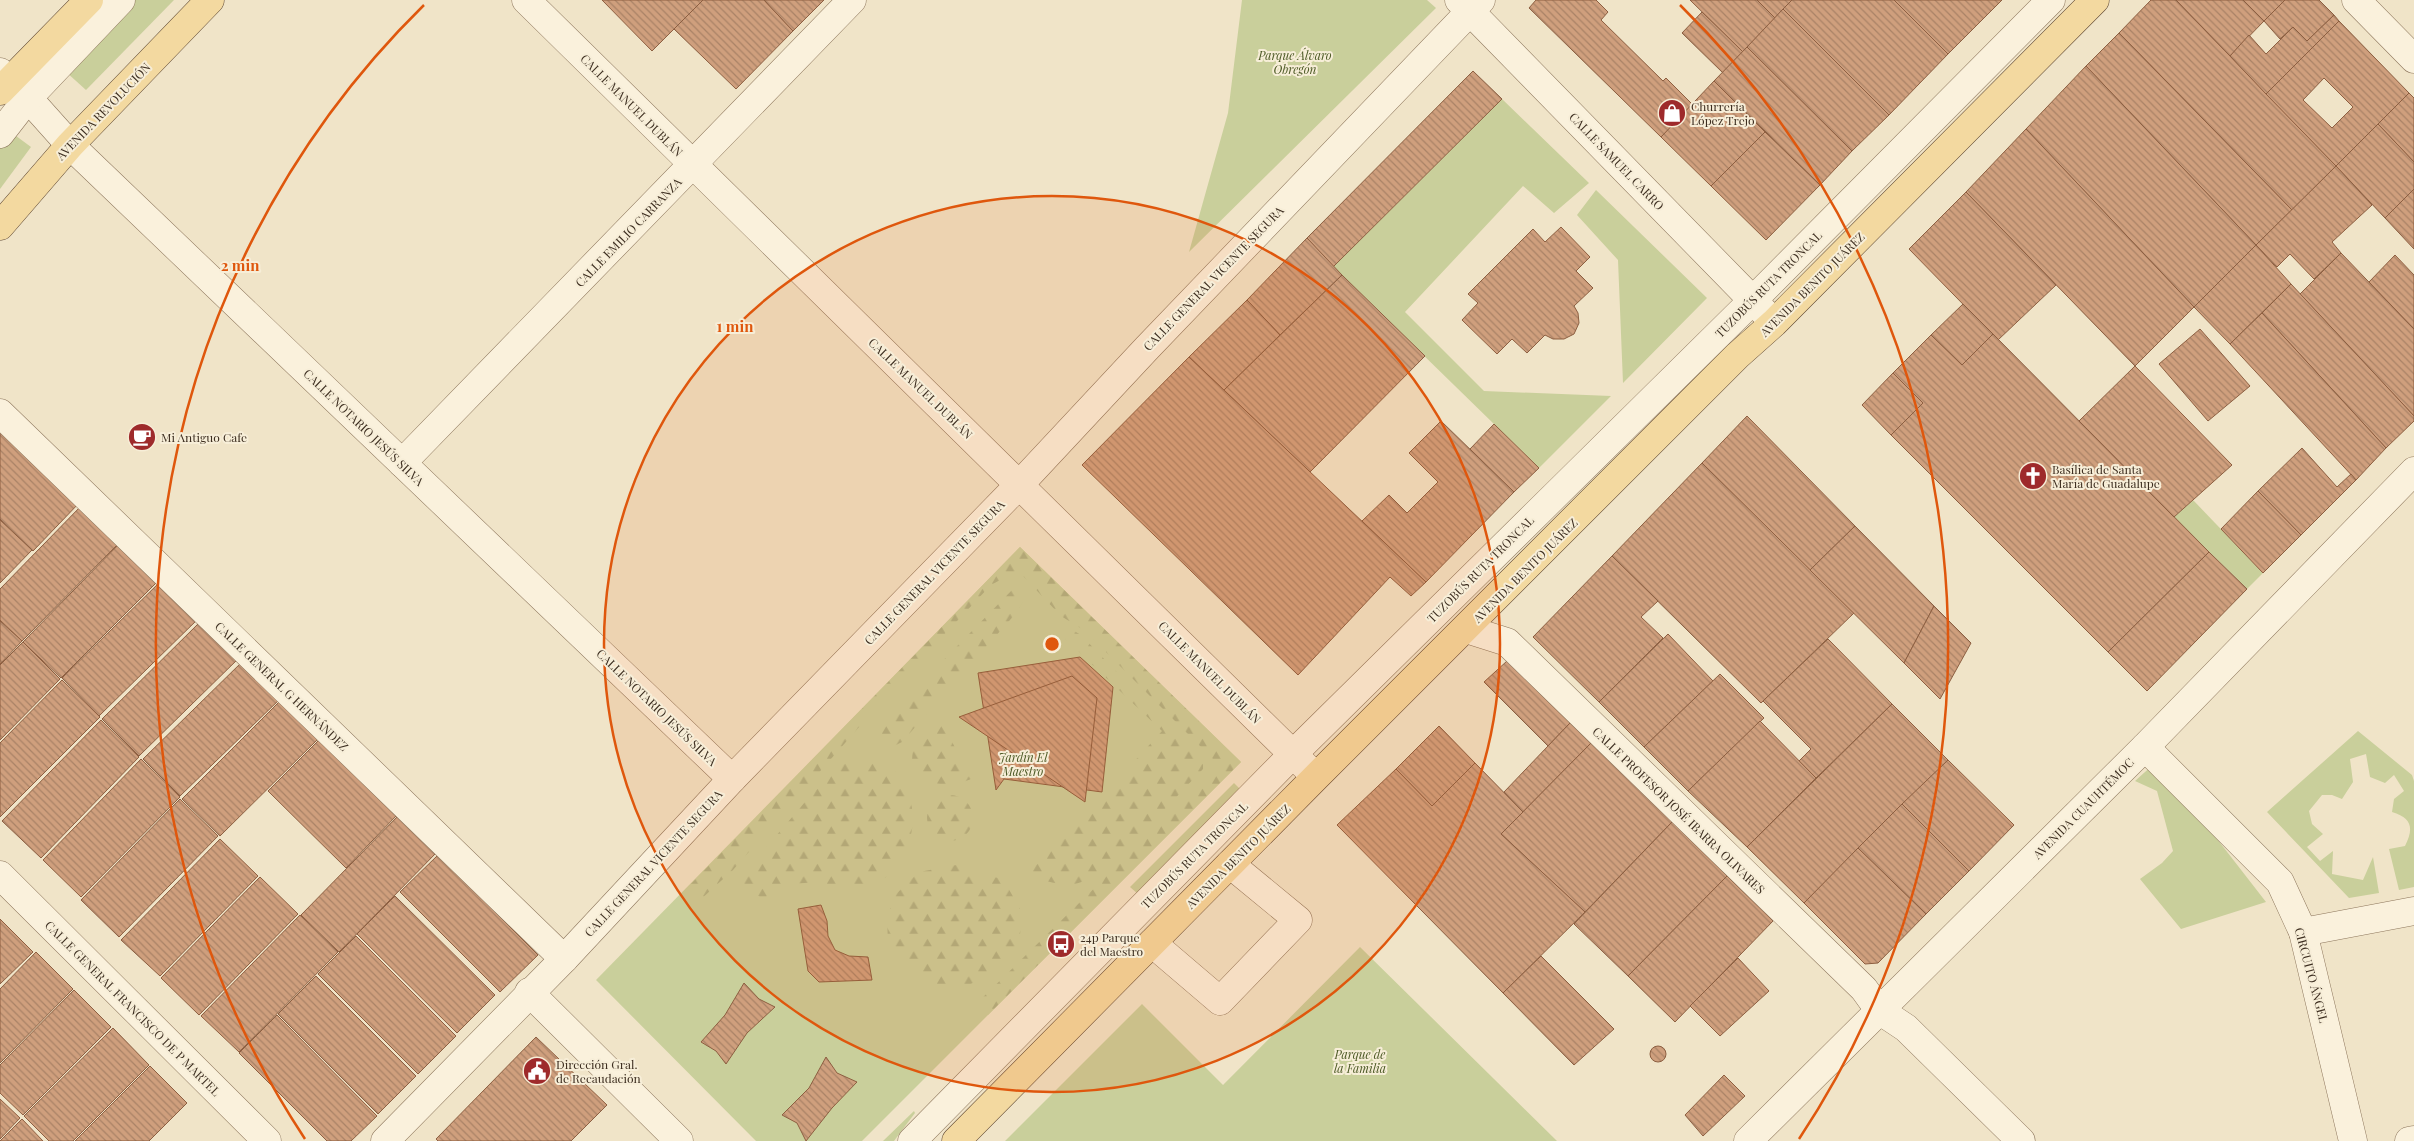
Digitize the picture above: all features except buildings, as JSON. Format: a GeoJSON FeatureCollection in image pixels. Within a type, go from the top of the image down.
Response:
{"type":"FeatureCollection","features":[{"type":"Feature","properties":{"kind":"main road"},"geometry":{"type":"LineString","coordinates":[[9,85],[89,0]]}},
{"type":"Feature","properties":{"kind":"main road","name":"AVENIDA REVOLUCIÓN"},"geometry":{"type":"LineString","coordinates":[[0,226],[70,144],[210,0]]}},
{"type":"Feature","properties":{"kind":"main road","name":"AVENIDA BENITO JUÁREZ"},"geometry":{"type":"LineString","coordinates":[[956,1141],[1316,777],[1737,356],[1774,323],[2095,0]]}},
{"type":"Feature","properties":{"kind":"street"},"geometry":{"type":"LineString","coordinates":[[0,134],[9,85],[121,0]]}},
{"type":"Feature","properties":{"kind":"street","name":"CALLE MANUEL DUBLÁN"},"geometry":{"type":"LineString","coordinates":[[526,0],[1316,777]]}},
{"type":"Feature","properties":{"kind":"street","name":"CALLE EMILIO CARRANZA"},"geometry":{"type":"LineString","coordinates":[[402,462],[852,0]]}},
{"type":"Feature","properties":{"kind":"street","name":"TUZOBÚS RUTA TRONCAL"},"geometry":{"type":"LineString","coordinates":[[912,1141],[1293,754],[1753,300],[2052,0]]}},
{"type":"Feature","properties":{"kind":"street"},"geometry":{"type":"LineString","coordinates":[[2356,0],[2414,59]]}},
{"type":"Feature","properties":{"kind":"street","name":"CALLE SAMUEL CARRO"},"geometry":{"type":"LineString","coordinates":[[1470,4],[1774,323]]}},
{"type":"Feature","properties":{"kind":"street","name":"CALLE GENERAL VICENTE SEGURA"},"geometry":{"type":"LineString","coordinates":[[385,1141],[529,992],[564,959],[732,779],[1020,484],[1470,4]]}},
{"type":"Feature","properties":{"kind":"street","name":"CALLE NOTARIO JESÚS SILVA"},"geometry":{"type":"LineString","coordinates":[[9,85],[732,779]]}},
{"type":"Feature","properties":{"kind":"street","name":"CALLE GENERAL G HERNÁNDEZ"},"geometry":{"type":"LineString","coordinates":[[0,413],[564,959]]}},
{"type":"Feature","properties":{"kind":"street","name":"AVENIDA CUAUHTÉMOC"},"geometry":{"type":"LineString","coordinates":[[1748,1141],[2145,747],[2414,471]]}},
{"type":"Feature","properties":{"kind":"street","name":"CALLE PROFESOR JOSÉ IBARRA OLIVARES"},"geometry":{"type":"LineString","coordinates":[[1466,629],[1507,642],[1864,990],[1879,1010],[1906,1028],[2021,1141]]}},
{"type":"Feature","properties":{"kind":"street","name":"CIRCUITO ÁNGEL"},"geometry":{"type":"LineString","coordinates":[[2145,747],[2280,882],[2303,932],[2353,1141]]}},
{"type":"Feature","properties":{"kind":"street"},"geometry":{"type":"LineString","coordinates":[[1152,943],[1220,1001],[1298,920],[1230,864]]}},
{"type":"Feature","properties":{"kind":"street","name":"CALLE GENERAL FRANCISCO DE P MARTEL"},"geometry":{"type":"LineString","coordinates":[[0,875],[267,1141]]}},
{"type":"Feature","properties":{"kind":"street"},"geometry":{"type":"LineString","coordinates":[[2303,932],[2414,911]]}},
{"type":"Feature","properties":{"kind":"street"},"geometry":{"type":"LineString","coordinates":[[529,992],[679,1141]]}},
{"type":"Feature","properties":{"kind":"street"},"geometry":{"type":"LineString","coordinates":[[2409,1141],[2414,1140]]}},
{"type":"Feature","properties":{"kind":"green space"},"geometry":{"type":"Polygon","coordinates":[[[135,0],[174,0],[86,90],[65,71],[135,0]]]}},
{"type":"Feature","properties":{"kind":"green space","name":"Parque Álvaro Obregón"},"geometry":{"type":"Polygon","coordinates":[[[1242,0],[1427,0],[1436,8],[1189,252],[1228,113],[1242,0]]]}},
{"type":"Feature","properties":{"kind":"green space"},"geometry":{"type":"Polygon","coordinates":[[[1502,99],[1589,183],[1554,213],[1523,186],[1405,312],[1484,391],[1611,396],[1539,468],[1333,267],[1502,99]]]}},
{"type":"Feature","properties":{"kind":"green space"},"geometry":{"type":"Polygon","coordinates":[[[8,130],[31,147],[0,189],[0,142],[8,130]]]}},
{"type":"Feature","properties":{"kind":"green space"},"geometry":{"type":"Polygon","coordinates":[[[1596,190],[1707,298],[1623,383],[1618,260],[1577,215],[1596,190]]]}},
{"type":"Feature","properties":{"kind":"green space"},"geometry":{"type":"Polygon","coordinates":[[[2193,500],[2263,573],[2247,589],[2174,517],[2193,500]]]}},
{"type":"Feature","properties":{"kind":"green space","name":"Jardín El Maestro"},"geometry":{"type":"Polygon","coordinates":[[[1020,547],[1241,762],[862,1141],[756,1141],[596,980],[1020,547]]]}},
{"type":"Feature","properties":{"kind":"green space"},"geometry":{"type":"Polygon","coordinates":[[[1020,547],[1241,762],[988,1015],[976,1004],[1213,772],[1213,759],[1085,631],[1061,616],[1020,573],[1011,574],[991,585],[890,692],[733,870],[699,901],[686,889],[1020,547]]]}},
{"type":"Feature","properties":{"kind":"green space"},"geometry":{"type":"Polygon","coordinates":[[[1014,588],[1024,599],[1017,612],[902,742],[886,750],[877,741],[877,728],[1014,588]]]}},
{"type":"Feature","properties":{"kind":"green space"},"geometry":{"type":"Polygon","coordinates":[[[1045,609],[1057,621],[1081,635],[1203,761],[1203,769],[1141,834],[1104,867],[1088,879],[1075,884],[1056,883],[1027,874],[1066,836],[1162,731],[1035,610],[1045,609]]]}},
{"type":"Feature","properties":{"kind":"green space"},"geometry":{"type":"Polygon","coordinates":[[[943,724],[971,779],[946,784],[920,780],[912,761],[913,745],[932,736],[943,724]]]}},
{"type":"Feature","properties":{"kind":"green space"},"geometry":{"type":"Polygon","coordinates":[[[2358,731],[2412,775],[2414,781],[2414,887],[2399,890],[2389,849],[2405,846],[2410,834],[2409,824],[2404,817],[2392,812],[2394,799],[2404,791],[2394,775],[2385,783],[2370,777],[2366,754],[2350,759],[2353,782],[2342,799],[2332,795],[2322,795],[2309,811],[2312,824],[2323,834],[2307,847],[2320,861],[2333,851],[2332,874],[2363,880],[2373,857],[2379,893],[2349,898],[2267,812],[2358,731]]]}},
{"type":"Feature","properties":{"kind":"green space"},"geometry":{"type":"Polygon","coordinates":[[[847,760],[870,761],[892,768],[907,782],[914,819],[908,850],[885,878],[852,890],[817,882],[792,884],[762,899],[739,879],[811,795],[847,760]]]}},
{"type":"Feature","properties":{"kind":"green space"},"geometry":{"type":"Polygon","coordinates":[[[2155,763],[2165,772],[2266,902],[2181,929],[2140,879],[2162,863],[2173,851],[2157,791],[2135,781],[2155,763]]]}},
{"type":"Feature","properties":{"kind":"green space"},"geometry":{"type":"Polygon","coordinates":[[[1234,783],[1246,795],[1138,894],[1130,887],[1234,783]]]}},
{"type":"Feature","properties":{"kind":"green space"},"geometry":{"type":"Polygon","coordinates":[[[950,795],[963,799],[969,805],[973,818],[969,831],[963,837],[950,841],[937,837],[931,831],[927,818],[931,805],[937,799],[950,795]]]}},
{"type":"Feature","properties":{"kind":"green space"},"geometry":{"type":"Polygon","coordinates":[[[956,865],[971,872],[1003,879],[1023,914],[1019,941],[995,973],[964,987],[937,986],[918,969],[900,963],[888,944],[887,916],[896,894],[919,872],[956,865]]]}},
{"type":"Feature","properties":{"kind":"green space","name":"Parque de la Familia"},"geometry":{"type":"Polygon","coordinates":[[[1360,947],[1557,1141],[1005,1141],[1142,1004],[1223,1085],[1360,947]]]}},
{"type":"Feature","properties":{"kind":"green space"},"geometry":{"type":"Polygon","coordinates":[[[914,1111],[915,1113],[894,1141],[883,1141],[914,1111]]]}},
{"type":"Feature","properties":{"kind":"place","name":"Churrería López Trejo"},"geometry":{"type":"Point","coordinates":[1672,113]}},
{"type":"Feature","properties":{"kind":"place","name":"Mi Antiguo Cafe"},"geometry":{"type":"Point","coordinates":[142,437]}},
{"type":"Feature","properties":{"kind":"place","name":"Basílica de Santa María de Guadalupe"},"geometry":{"type":"Point","coordinates":[2033,476]}},
{"type":"Feature","properties":{"kind":"place","name":"24p Parque del Maestro"},"geometry":{"type":"Point","coordinates":[1061,944]}},
{"type":"Feature","properties":{"kind":"place","name":"Dirección Gral. de Recaudación"},"geometry":{"type":"Point","coordinates":[537,1071]}}]}
